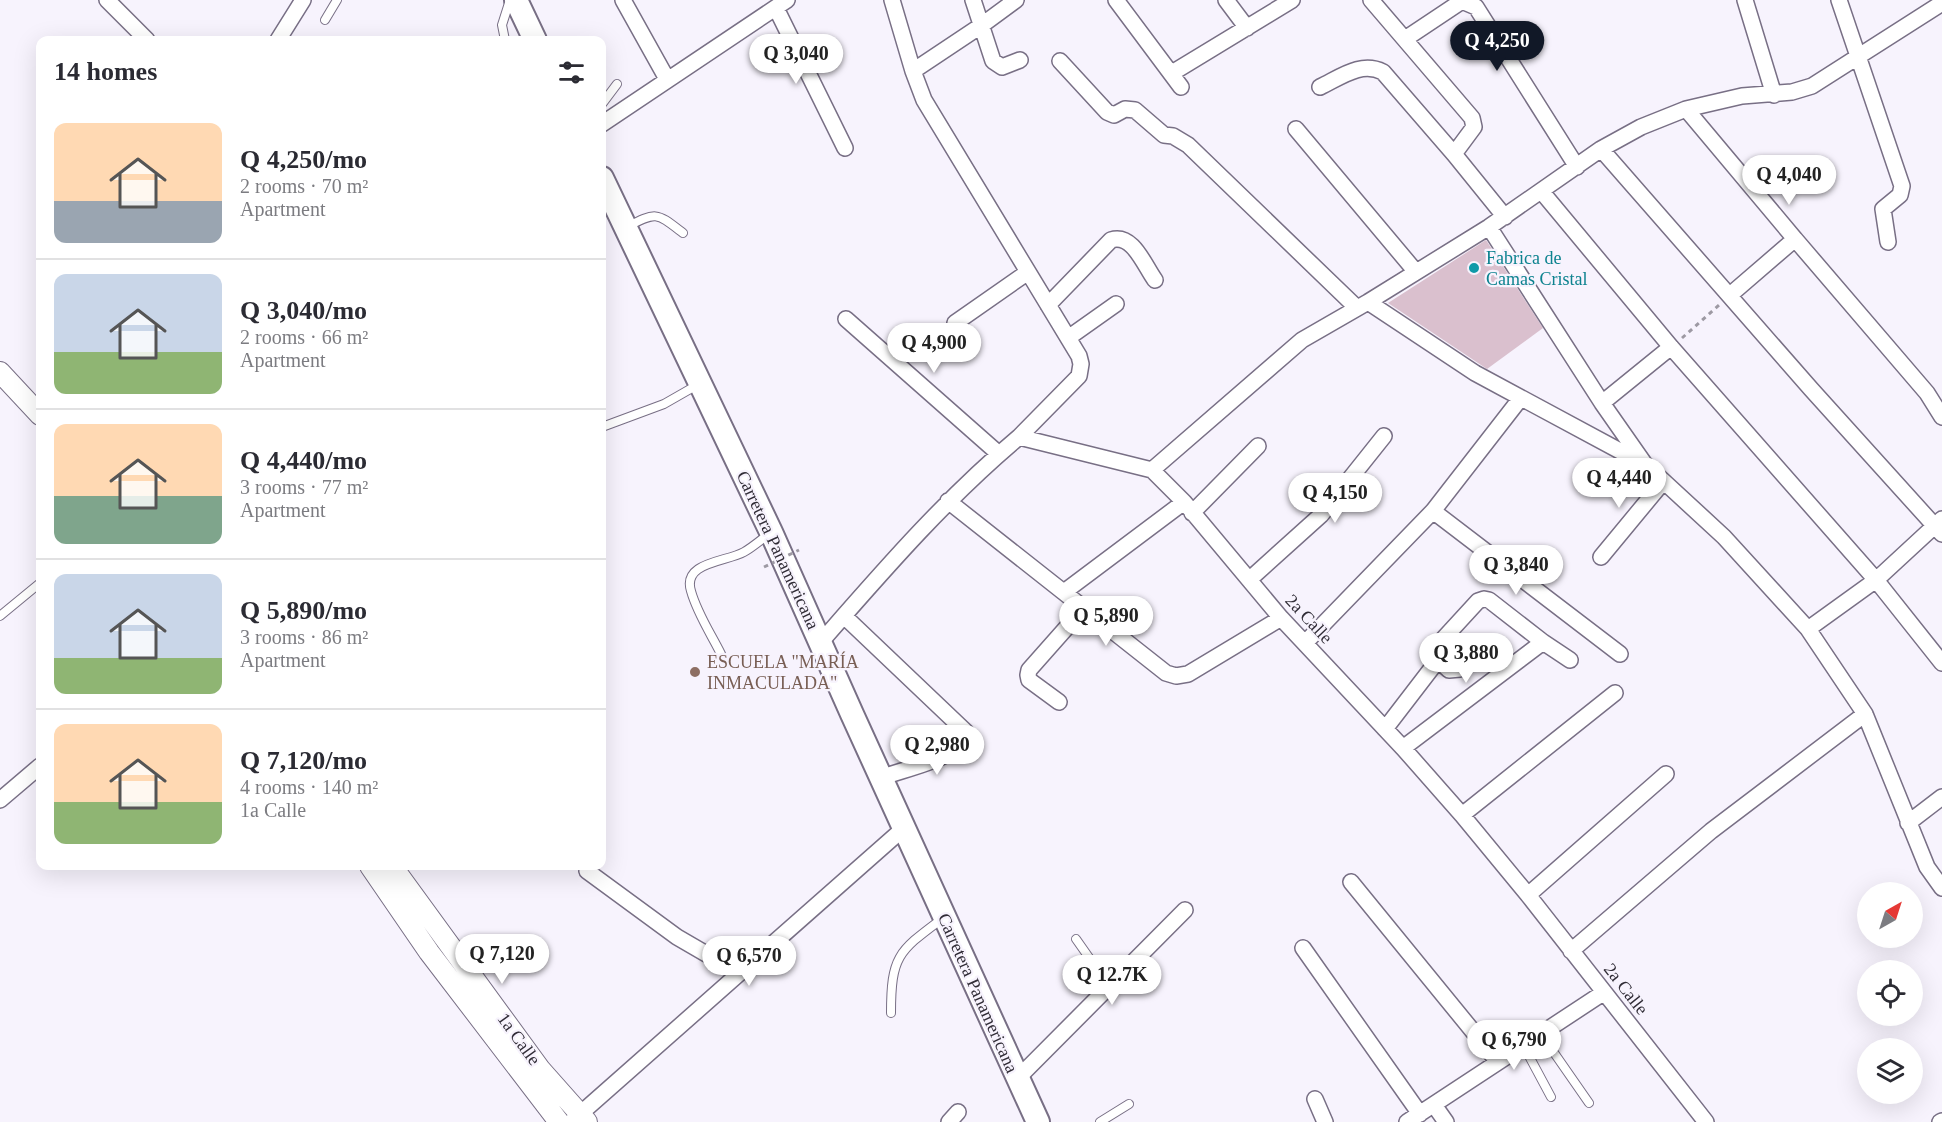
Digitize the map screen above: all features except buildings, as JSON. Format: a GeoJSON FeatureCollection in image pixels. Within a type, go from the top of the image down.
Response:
{"type":"FeatureCollection","features":[{"type":"Feature","properties":{"kind":"main road"},"geometry":{"type":"LineString","coordinates":[[516,0],[534,36]]}},
{"type":"Feature","properties":{"kind":"main road","name":"Carretera Panamericana"},"geometry":{"type":"LineString","coordinates":[[606,186],[771,532],[1038,1122]]}},
{"type":"Feature","properties":{"kind":"street"},"geometry":{"type":"LineString","coordinates":[[107,0],[143,36]]}},
{"type":"Feature","properties":{"kind":"street"},"geometry":{"type":"LineString","coordinates":[[280,36],[303,0]]}},
{"type":"Feature","properties":{"kind":"street"},"geometry":{"type":"LineString","coordinates":[[623,0],[667,79]]}},
{"type":"Feature","properties":{"kind":"street"},"geometry":{"type":"LineString","coordinates":[[820,643],[879,574],[948,501],[1019,437],[1078,376],[1081,364],[1079,356],[1048,304],[938,126],[913,71],[892,0]]}},
{"type":"Feature","properties":{"kind":"street"},"geometry":{"type":"LineString","coordinates":[[973,0],[993,61],[1002,67],[1020,60]]}},
{"type":"Feature","properties":{"kind":"street"},"geometry":{"type":"LineString","coordinates":[[913,71],[1016,0]]}},
{"type":"Feature","properties":{"kind":"street"},"geometry":{"type":"LineString","coordinates":[[1116,0],[1181,87]]}},
{"type":"Feature","properties":{"kind":"street"},"geometry":{"type":"LineString","coordinates":[[1226,0],[1247,28]]}},
{"type":"Feature","properties":{"kind":"street"},"geometry":{"type":"LineString","coordinates":[[1172,73],[1292,0]]}},
{"type":"Feature","properties":{"kind":"street"},"geometry":{"type":"LineString","coordinates":[[1371,0],[1472,118],[1474,127],[1454,154]]}},
{"type":"Feature","properties":{"kind":"street"},"geometry":{"type":"LineString","coordinates":[[1745,0],[1774,95]]}},
{"type":"Feature","properties":{"kind":"street"},"geometry":{"type":"LineString","coordinates":[[1839,0],[1902,186],[1899,195],[1883,209],[1888,242]]}},
{"type":"Feature","properties":{"kind":"street"},"geometry":{"type":"LineString","coordinates":[[1405,39],[1462,1],[1476,7],[1577,167]]}},
{"type":"Feature","properties":{"kind":"street"},"geometry":{"type":"LineString","coordinates":[[1019,437],[1152,470],[1302,340],[1505,217],[1601,149],[1641,127],[1686,109],[1742,96],[1774,95],[1812,86],[1942,3]]}},
{"type":"Feature","properties":{"kind":"street"},"geometry":{"type":"LineString","coordinates":[[606,121],[781,4],[845,148]]}},
{"type":"Feature","properties":{"kind":"street"},"geometry":{"type":"LineString","coordinates":[[1060,61],[1107,112],[1114,115],[1125,109],[1135,110],[1164,135],[1173,136],[1188,145],[1363,305],[1520,399],[1646,465]]}},
{"type":"Feature","properties":{"kind":"street"},"geometry":{"type":"LineString","coordinates":[[1320,87],[1361,67],[1374,68],[1383,72],[1505,217]]}},
{"type":"Feature","properties":{"kind":"street"},"geometry":{"type":"LineString","coordinates":[[1686,109],[1927,393],[1942,417]]}},
{"type":"Feature","properties":{"kind":"street"},"geometry":{"type":"LineString","coordinates":[[1296,129],[1416,272]]}},
{"type":"Feature","properties":{"kind":"street"},"geometry":{"type":"LineString","coordinates":[[1601,149],[1811,389],[1940,526],[1876,580],[1808,629]]}},
{"type":"Feature","properties":{"kind":"street"},"geometry":{"type":"LineString","coordinates":[[1542,192],[1671,347],[1876,580],[1942,663]]}},
{"type":"Feature","properties":{"kind":"street"},"geometry":{"type":"LineString","coordinates":[[1489,227],[1602,403],[1646,465],[1724,537],[1808,629],[1865,714],[1927,867],[1942,888]]}},
{"type":"Feature","properties":{"kind":"street"},"geometry":{"type":"LineString","coordinates":[[1048,304],[1111,240],[1116,238],[1129,242],[1155,280]]}},
{"type":"Feature","properties":{"kind":"street"},"geometry":{"type":"LineString","coordinates":[[1730,296],[1795,239]]}},
{"type":"Feature","properties":{"kind":"street"},"geometry":{"type":"LineString","coordinates":[[955,324],[1028,272]]}},
{"type":"Feature","properties":{"kind":"street"},"geometry":{"type":"LineString","coordinates":[[1068,338],[1116,304]]}},
{"type":"Feature","properties":{"kind":"street"},"geometry":{"type":"LineString","coordinates":[[846,319],[999,454]]}},
{"type":"Feature","properties":{"kind":"street"},"geometry":{"type":"LineString","coordinates":[[1602,403],[1671,347]]}},
{"type":"Feature","properties":{"kind":"street"},"geometry":{"type":"LineString","coordinates":[[2,379],[36,411]]}},
{"type":"Feature","properties":{"kind":"street"},"geometry":{"type":"LineString","coordinates":[[1305,643],[1433,511],[1520,399]]}},
{"type":"Feature","properties":{"kind":"street"},"geometry":{"type":"LineString","coordinates":[[1250,579],[1321,515],[1384,436]]}},
{"type":"Feature","properties":{"kind":"street"},"geometry":{"type":"LineString","coordinates":[[1064,592],[1188,508],[1258,446]]}},
{"type":"Feature","properties":{"kind":"street","name":"2a Calle"},"geometry":{"type":"LineString","coordinates":[[1152,470],[1250,579],[1281,618],[1403,748],[1462,815],[1528,895],[1706,1122]]}},
{"type":"Feature","properties":{"kind":"street"},"geometry":{"type":"LineString","coordinates":[[1601,557],[1663,482]]}},
{"type":"Feature","properties":{"kind":"street"},"geometry":{"type":"LineString","coordinates":[[948,501],[1166,673],[1176,676],[1188,674],[1281,618]]}},
{"type":"Feature","properties":{"kind":"street"},"geometry":{"type":"LineString","coordinates":[[1433,511],[1620,654]]}},
{"type":"Feature","properties":{"kind":"street"},"geometry":{"type":"LineString","coordinates":[[1486,643],[1460,669],[1449,670],[1438,660],[1433,650],[1478,601],[1484,599],[1489,600],[1570,660]]}},
{"type":"Feature","properties":{"kind":"street"},"geometry":{"type":"LineString","coordinates":[[1059,702],[1029,680],[1029,670],[1083,609]]}},
{"type":"Feature","properties":{"kind":"street"},"geometry":{"type":"LineString","coordinates":[[844,616],[966,732],[966,739],[962,744],[939,759],[881,778]]}},
{"type":"Feature","properties":{"kind":"street"},"geometry":{"type":"LineString","coordinates":[[1403,748],[1543,642]]}},
{"type":"Feature","properties":{"kind":"street"},"geometry":{"type":"LineString","coordinates":[[1385,729],[1438,660]]}},
{"type":"Feature","properties":{"kind":"street"},"geometry":{"type":"LineString","coordinates":[[1462,815],[1615,693]]}},
{"type":"Feature","properties":{"kind":"street"},"geometry":{"type":"LineString","coordinates":[[1570,951],[1711,831],[1865,714]]}},
{"type":"Feature","properties":{"kind":"street"},"geometry":{"type":"LineString","coordinates":[[0,800],[36,769]]}},
{"type":"Feature","properties":{"kind":"street"},"geometry":{"type":"LineString","coordinates":[[1528,895],[1666,774]]}},
{"type":"Feature","properties":{"kind":"street"},"geometry":{"type":"LineString","coordinates":[[1908,823],[1942,797]]}},
{"type":"Feature","properties":{"kind":"street"},"geometry":{"type":"LineString","coordinates":[[580,1119],[739,973],[904,828]]}},
{"type":"Feature","properties":{"kind":"street","name":"1a Calle"},"geometry":{"type":"LineString","coordinates":[[373,870],[429,952],[559,1122]]}},
{"type":"Feature","properties":{"kind":"street","name":"1a Calle"},"geometry":{"type":"LineString","coordinates":[[395,870],[540,1069],[580,1119]]}},
{"type":"Feature","properties":{"kind":"street"},"geometry":{"type":"LineString","coordinates":[[587,872],[668,931],[739,973]]}},
{"type":"Feature","properties":{"kind":"street"},"geometry":{"type":"LineString","coordinates":[[1351,882],[1498,1062]]}},
{"type":"Feature","properties":{"kind":"street"},"geometry":{"type":"LineString","coordinates":[[1017,1079],[1185,910]]}},
{"type":"Feature","properties":{"kind":"street"},"geometry":{"type":"LineString","coordinates":[[1303,948],[1413,1118],[1603,993]]}},
{"type":"Feature","properties":{"kind":"street"},"geometry":{"type":"LineString","coordinates":[[1315,1099],[1325,1122]]}},
{"type":"Feature","properties":{"kind":"street"},"geometry":{"type":"LineString","coordinates":[[1434,1105],[1446,1122]]}},
{"type":"Feature","properties":{"kind":"lane"},"geometry":{"type":"LineString","coordinates":[[326,20],[337,0]]}},
{"type":"Feature","properties":{"kind":"lane"},"geometry":{"type":"LineString","coordinates":[[505,36],[502,25],[510,0]]}},
{"type":"Feature","properties":{"kind":"lane"},"geometry":{"type":"LineString","coordinates":[[606,99],[617,84]]}},
{"type":"Feature","properties":{"kind":"lane"},"geometry":{"type":"LineString","coordinates":[[626,228],[648,217],[662,216],[683,233]]}},
{"type":"Feature","properties":{"kind":"lane"},"geometry":{"type":"LineString","coordinates":[[606,426],[664,404],[700,383]]}},
{"type":"Feature","properties":{"kind":"lane"},"geometry":{"type":"LineString","coordinates":[[721,654],[694,601],[690,580],[694,572],[704,565],[744,552],[771,532]]}},
{"type":"Feature","properties":{"kind":"lane"},"geometry":{"type":"LineString","coordinates":[[0,616],[36,586]]}},
{"type":"Feature","properties":{"kind":"lane"},"geometry":{"type":"LineString","coordinates":[[891,1013],[891,982],[897,960],[909,944],[944,917]]}},
{"type":"Feature","properties":{"kind":"lane"},"geometry":{"type":"LineString","coordinates":[[1076,939],[1109,986]]}},
{"type":"Feature","properties":{"kind":"lane"},"geometry":{"type":"LineString","coordinates":[[1541,1034],[1589,1103]]}},
{"type":"Feature","properties":{"kind":"lane"},"geometry":{"type":"LineString","coordinates":[[1522,1046],[1551,1097]]}},
{"type":"Feature","properties":{"kind":"lane"},"geometry":{"type":"LineString","coordinates":[[1100,1122],[1129,1104]]}},
{"type":"Feature","properties":{"kind":"path"},"geometry":{"type":"LineString","coordinates":[[1671,347],[1730,296]]}},
{"type":"Feature","properties":{"kind":"path"},"geometry":{"type":"LineString","coordinates":[[764,567],[799,550]]}},
{"type":"Feature","properties":{"kind":"place","name":"Fabrica de Camas Cristal"},"geometry":{"type":"Point","coordinates":[1474,268]}},
{"type":"Feature","properties":{"kind":"place","name":"ESCUELA \"MARÍA INMACULADA\""},"geometry":{"type":"Point","coordinates":[695,672]}}]}
